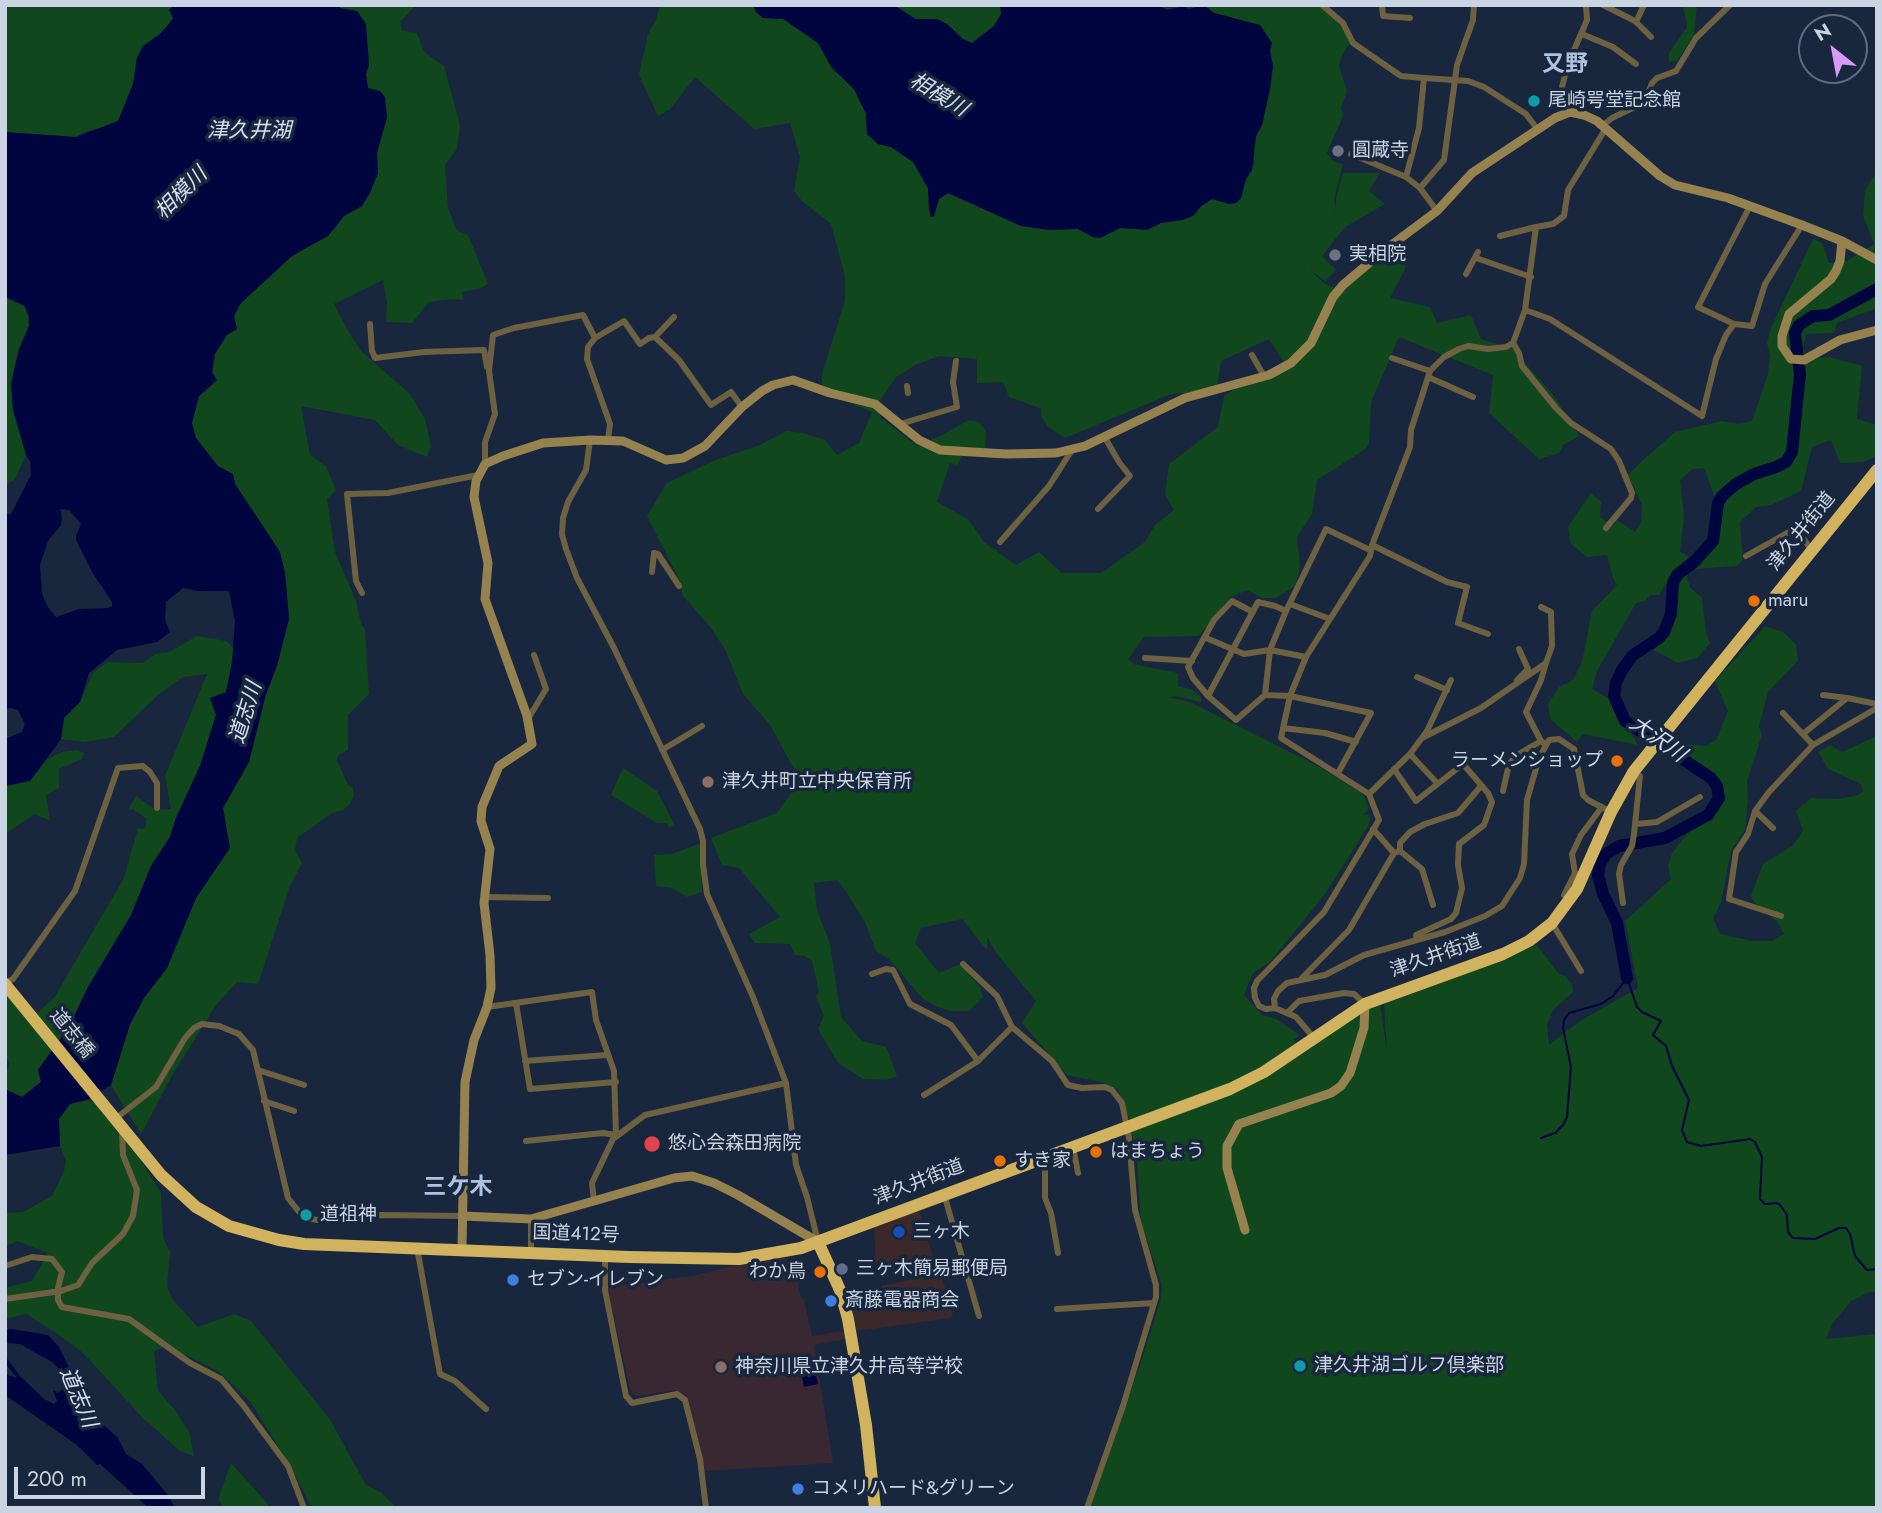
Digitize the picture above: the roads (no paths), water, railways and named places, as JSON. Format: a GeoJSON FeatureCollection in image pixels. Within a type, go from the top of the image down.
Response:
{"type":"FeatureCollection","features":[{"type":"Feature","properties":{"kind":"highway","name":"津久井街道"},"geometry":{"type":"LineString","coordinates":[[818,1242],[1249,1081],[1365,1004],[1503,954],[1529,941],[1552,923],[1577,889],[1606,809],[1634,771],[1877,470]]}},
{"type":"Feature","properties":{"kind":"highway","name":"道志橋"},"geometry":{"type":"LineString","coordinates":[[5,983],[115,1119]]}},
{"type":"Feature","properties":{"kind":"highway","name":"国道412号"},"geometry":{"type":"LineString","coordinates":[[115,1119],[175,1189],[196,1207],[229,1226],[279,1240],[304,1244],[531,1253],[738,1258],[790,1250],[818,1242]]}},
{"type":"Feature","properties":{"kind":"highway"},"geometry":{"type":"LineString","coordinates":[[818,1242],[840,1290],[848,1319],[863,1404],[875,1508]]}},
{"type":"Feature","properties":{"kind":"street"},"geometry":{"type":"LineString","coordinates":[[1322,5],[1343,23],[1353,43],[1401,76],[1468,81],[1492,92],[1526,114],[1538,130]]}},
{"type":"Feature","properties":{"kind":"street"},"geometry":{"type":"LineString","coordinates":[[1382,5],[1383,16],[1410,18]]}},
{"type":"Feature","properties":{"kind":"street"},"geometry":{"type":"LineString","coordinates":[[1420,188],[1444,160],[1457,65],[1473,20],[1474,5]]}},
{"type":"Feature","properties":{"kind":"street"},"geometry":{"type":"LineString","coordinates":[[1603,5],[1636,22],[1651,37]]}},
{"type":"Feature","properties":{"kind":"street"},"geometry":{"type":"LineString","coordinates":[[1636,22],[1644,5]]}},
{"type":"Feature","properties":{"kind":"street"},"geometry":{"type":"LineString","coordinates":[[1500,236],[1553,224],[1564,216],[1568,190],[1612,118],[1645,102],[1652,83],[1657,78],[1676,71],[1696,38],[1730,5]]}},
{"type":"Feature","properties":{"kind":"street"},"geometry":{"type":"LineString","coordinates":[[1570,113],[1562,87],[1568,64],[1587,20],[1589,7]]}},
{"type":"Feature","properties":{"kind":"street"},"geometry":{"type":"LineString","coordinates":[[1582,34],[1613,47],[1636,64]]}},
{"type":"Feature","properties":{"kind":"street"},"geometry":{"type":"LineString","coordinates":[[1406,177],[1419,128],[1424,78]]}},
{"type":"Feature","properties":{"kind":"street"},"geometry":{"type":"LineString","coordinates":[[485,464],[543,443],[590,440],[633,444],[666,460],[683,458],[706,445],[741,407],[773,385],[793,380],[875,404],[919,440],[940,450],[1006,454],[1072,450],[1185,398],[1264,376],[1290,363],[1311,344],[1333,297],[1343,285],[1381,252],[1437,211],[1472,173],[1555,118],[1570,113],[1591,117],[1660,176],[1675,185],[1750,206],[1802,225],[1844,242],[1877,260]]}},
{"type":"Feature","properties":{"kind":"street"},"geometry":{"type":"LineString","coordinates":[[1351,153],[1406,177],[1420,188],[1437,211]]}},
{"type":"Feature","properties":{"kind":"street"},"geometry":{"type":"LineString","coordinates":[[1750,206],[1698,307],[1734,324],[1752,326],[1765,284],[1802,225]]}},
{"type":"Feature","properties":{"kind":"street"},"geometry":{"type":"LineString","coordinates":[[1314,1038],[1302,1023],[1288,1013],[1259,1006],[1255,998],[1257,981],[1324,912],[1379,820],[1369,794],[1281,738],[1290,696],[1306,657],[1370,555],[1410,447],[1411,430],[1429,374],[1444,356],[1459,349],[1468,346],[1488,349],[1506,347],[1513,343],[1525,310],[1536,227]]}},
{"type":"Feature","properties":{"kind":"street"},"geometry":{"type":"LineString","coordinates":[[1844,242],[1840,261],[1830,279],[1788,314],[1782,346],[1791,359],[1804,360],[1840,340],[1877,330]]}},
{"type":"Feature","properties":{"kind":"street"},"geometry":{"type":"LineString","coordinates":[[1466,274],[1477,255],[1531,277]]}},
{"type":"Feature","properties":{"kind":"street"},"geometry":{"type":"LineString","coordinates":[[1525,310],[1550,319],[1702,416],[1716,359],[1734,324]]}},
{"type":"Feature","properties":{"kind":"street"},"geometry":{"type":"LineString","coordinates":[[489,372],[493,335],[514,328],[583,315],[595,338]]}},
{"type":"Feature","properties":{"kind":"street"},"geometry":{"type":"LineString","coordinates":[[608,440],[610,424],[587,359],[588,347],[595,338],[624,321],[640,344],[655,337],[674,317]]}},
{"type":"Feature","properties":{"kind":"street"},"geometry":{"type":"LineString","coordinates":[[370,324],[375,358],[424,352],[484,350],[495,414],[485,442],[485,464],[478,475],[474,497],[488,563],[485,599],[528,719],[532,744],[499,766],[483,800],[481,821],[490,849],[484,897],[491,976],[487,1007],[474,1040],[465,1082],[462,1250]]}},
{"type":"Feature","properties":{"kind":"street"},"geometry":{"type":"LineString","coordinates":[[655,337],[679,360],[711,405],[731,391],[741,407]]}},
{"type":"Feature","properties":{"kind":"street"},"geometry":{"type":"LineString","coordinates":[[1513,343],[1519,352],[1522,366],[1556,408],[1571,423],[1611,449],[1619,461],[1632,493],[1631,498],[1606,528]]}},
{"type":"Feature","properties":{"kind":"street"},"geometry":{"type":"LineString","coordinates":[[1252,355],[1264,376]]}},
{"type":"Feature","properties":{"kind":"street"},"geometry":{"type":"LineString","coordinates":[[1392,358],[1473,397]]}},
{"type":"Feature","properties":{"kind":"street"},"geometry":{"type":"LineString","coordinates":[[900,425],[957,407],[953,382],[956,361]]}},
{"type":"Feature","properties":{"kind":"street"},"geometry":{"type":"LineString","coordinates":[[1098,509],[1130,476],[1104,436]]}},
{"type":"Feature","properties":{"kind":"street"},"geometry":{"type":"LineString","coordinates":[[590,440],[586,470],[568,502],[563,518],[562,534],[566,549],[577,578],[614,648],[700,829],[707,894],[712,910],[753,997],[786,1083],[796,1165],[818,1242]]}},
{"type":"Feature","properties":{"kind":"street"},"geometry":{"type":"LineString","coordinates":[[1000,542],[1049,486],[1072,450]]}},
{"type":"Feature","properties":{"kind":"street"},"geometry":{"type":"LineString","coordinates":[[362,593],[356,581],[346,494],[388,493],[478,475]]}},
{"type":"Feature","properties":{"kind":"street"},"geometry":{"type":"LineString","coordinates":[[1746,556],[1796,528],[1812,551]]}},
{"type":"Feature","properties":{"kind":"street"},"geometry":{"type":"LineString","coordinates":[[1265,695],[1269,650],[1326,529],[1447,582],[1467,587],[1458,623],[1488,635]]}},
{"type":"Feature","properties":{"kind":"street"},"geometry":{"type":"LineString","coordinates":[[652,572],[654,553],[658,554],[679,586]]}},
{"type":"Feature","properties":{"kind":"street"},"geometry":{"type":"LineString","coordinates":[[1253,612],[1233,601],[1214,620],[1188,667],[1193,678],[1208,696],[1236,720],[1265,695],[1290,696],[1371,713],[1338,773]]}},
{"type":"Feature","properties":{"kind":"street"},"geometry":{"type":"LineString","coordinates":[[1208,696],[1258,603],[1286,611]]}},
{"type":"Feature","properties":{"kind":"street"},"geometry":{"type":"LineString","coordinates":[[1290,604],[1330,619]]}},
{"type":"Feature","properties":{"kind":"street"},"geometry":{"type":"LineString","coordinates":[[1275,1008],[1274,999],[1287,983],[1325,975],[1364,955],[1445,932],[1485,916],[1502,906],[1513,892],[1524,864],[1527,800],[1543,742],[1526,712],[1541,680],[1552,646],[1550,612],[1541,607]]}},
{"type":"Feature","properties":{"kind":"street"},"geometry":{"type":"LineString","coordinates":[[1206,638],[1244,654],[1269,650],[1306,657]]}},
{"type":"Feature","properties":{"kind":"street"},"geometry":{"type":"LineString","coordinates":[[1515,685],[1528,669],[1519,649]]}},
{"type":"Feature","properties":{"kind":"street"},"geometry":{"type":"LineString","coordinates":[[528,719],[546,689],[534,655]]}},
{"type":"Feature","properties":{"kind":"street"},"geometry":{"type":"LineString","coordinates":[[1145,658],[1192,661]]}},
{"type":"Feature","properties":{"kind":"street"},"geometry":{"type":"LineString","coordinates":[[1422,738],[1481,708],[1546,663]]}},
{"type":"Feature","properties":{"kind":"street"},"geometry":{"type":"LineString","coordinates":[[1417,677],[1447,690]]}},
{"type":"Feature","properties":{"kind":"street"},"geometry":{"type":"LineString","coordinates":[[1369,794],[1410,754],[1422,738],[1451,680]]}},
{"type":"Feature","properties":{"kind":"street"},"geometry":{"type":"LineString","coordinates":[[1823,695],[1877,706]]}},
{"type":"Feature","properties":{"kind":"street"},"geometry":{"type":"LineString","coordinates":[[1803,734],[1847,698]]}},
{"type":"Feature","properties":{"kind":"street"},"geometry":{"type":"LineString","coordinates":[[1781,916],[1729,899],[1736,852],[1748,834],[1755,811],[1769,792],[1814,745],[1877,706]]}},
{"type":"Feature","properties":{"kind":"street"},"geometry":{"type":"LineString","coordinates":[[1783,713],[1814,745]]}},
{"type":"Feature","properties":{"kind":"street"},"geometry":{"type":"LineString","coordinates":[[662,750],[702,726]]}},
{"type":"Feature","properties":{"kind":"street"},"geometry":{"type":"LineString","coordinates":[[1283,728],[1325,733],[1356,742]]}},
{"type":"Feature","properties":{"kind":"street"},"geometry":{"type":"LineString","coordinates":[[1503,791],[1509,764],[1517,755],[1543,742],[1559,738],[1574,749],[1583,795],[1606,809],[1581,835],[1572,855],[1575,873],[1564,895]]}},
{"type":"Feature","properties":{"kind":"street"},"geometry":{"type":"LineString","coordinates":[[1410,754],[1437,783]]}},
{"type":"Feature","properties":{"kind":"street"},"geometry":{"type":"LineString","coordinates":[[1394,769],[1416,802],[1463,764],[1488,793],[1492,802],[1484,825],[1459,845],[1458,865],[1462,888],[1456,913],[1451,919],[1416,935],[1417,939]]}},
{"type":"Feature","properties":{"kind":"street"},"geometry":{"type":"LineString","coordinates":[[5,983],[13,979],[75,891],[118,768],[143,766],[150,772],[157,783],[157,808]]}},
{"type":"Feature","properties":{"kind":"street"},"geometry":{"type":"LineString","coordinates":[[1623,903],[1619,874],[1632,846],[1640,776],[1634,771]]}},
{"type":"Feature","properties":{"kind":"street"},"geometry":{"type":"LineString","coordinates":[[1303,978],[1349,930],[1400,843],[1410,832],[1458,813],[1481,786]]}},
{"type":"Feature","properties":{"kind":"street"},"geometry":{"type":"LineString","coordinates":[[1636,824],[1657,822],[1700,797]]}},
{"type":"Feature","properties":{"kind":"street"},"geometry":{"type":"LineString","coordinates":[[1755,811],[1773,828]]}},
{"type":"Feature","properties":{"kind":"street"},"geometry":{"type":"LineString","coordinates":[[1373,829],[1397,852],[1422,869],[1433,905]]}},
{"type":"Feature","properties":{"kind":"street"},"geometry":{"type":"LineString","coordinates":[[484,897],[548,898]]}},
{"type":"Feature","properties":{"kind":"street"},"geometry":{"type":"LineString","coordinates":[[1552,923],[1581,971]]}},
{"type":"Feature","properties":{"kind":"street"},"geometry":{"type":"LineString","coordinates":[[963,964],[997,996],[1012,1027],[1052,1061],[1068,1085],[1082,1088],[1096,1086],[1112,1090],[1122,1103],[1127,1126],[1135,1210],[1156,1286],[1154,1303],[1109,1448],[1087,1508]]}},
{"type":"Feature","properties":{"kind":"street"},"geometry":{"type":"LineString","coordinates":[[872,974],[886,969],[893,970],[910,1004],[951,1025],[978,1061]]}},
{"type":"Feature","properties":{"kind":"street"},"geometry":{"type":"LineString","coordinates":[[487,1007],[592,992],[596,1020],[616,1082],[616,1135],[592,1183],[594,1201]]}},
{"type":"Feature","properties":{"kind":"street"},"geometry":{"type":"LineString","coordinates":[[1245,1230],[1227,1168],[1227,1146],[1239,1124],[1331,1093],[1341,1086],[1350,1073],[1364,1028],[1365,1004],[1354,995],[1344,993],[1299,1000],[1288,1013]]}},
{"type":"Feature","properties":{"kind":"street"},"geometry":{"type":"LineString","coordinates":[[516,1003],[530,1089],[616,1082]]}},
{"type":"Feature","properties":{"kind":"street"},"geometry":{"type":"LineString","coordinates":[[5,1299],[71,1289],[78,1285],[92,1263],[123,1234],[133,1216],[137,1190],[123,1155],[115,1119],[156,1087],[185,1038],[202,1024],[219,1026],[243,1037],[253,1050],[289,1198],[293,1207],[304,1218],[326,1220],[373,1215],[531,1219],[674,1178],[698,1177],[738,1195],[818,1242]]}},
{"type":"Feature","properties":{"kind":"street"},"geometry":{"type":"LineString","coordinates":[[924,1095],[978,1061],[1012,1027]]}},
{"type":"Feature","properties":{"kind":"street"},"geometry":{"type":"LineString","coordinates":[[525,1061],[607,1055]]}},
{"type":"Feature","properties":{"kind":"street"},"geometry":{"type":"LineString","coordinates":[[258,1070],[304,1085]]}},
{"type":"Feature","properties":{"kind":"street"},"geometry":{"type":"LineString","coordinates":[[526,1141],[603,1133],[616,1135],[649,1113],[786,1083]]}},
{"type":"Feature","properties":{"kind":"street"},"geometry":{"type":"LineString","coordinates":[[264,1101],[294,1111]]}},
{"type":"Feature","properties":{"kind":"street"},"geometry":{"type":"LineString","coordinates":[[1073,1146],[1078,1173]]}},
{"type":"Feature","properties":{"kind":"street"},"geometry":{"type":"LineString","coordinates":[[1045,1156],[1045,1198],[1051,1213],[1058,1254]]}},
{"type":"Feature","properties":{"kind":"street"},"geometry":{"type":"LineString","coordinates":[[944,1194],[979,1316]]}},
{"type":"Feature","properties":{"kind":"street"},"geometry":{"type":"LineString","coordinates":[[531,1219],[531,1253]]}},
{"type":"Feature","properties":{"kind":"street"},"geometry":{"type":"LineString","coordinates":[[417,1248],[440,1374],[455,1381],[486,1409]]}},
{"type":"Feature","properties":{"kind":"street"},"geometry":{"type":"LineString","coordinates":[[605,1255],[605,1290],[626,1396],[632,1403],[677,1394],[685,1401],[700,1459],[706,1508]]}},
{"type":"Feature","properties":{"kind":"street"},"geometry":{"type":"LineString","coordinates":[[5,1266],[32,1257],[52,1259],[62,1272],[58,1297],[62,1307],[129,1319],[190,1363],[221,1379],[288,1466],[304,1508]]}},
{"type":"Feature","properties":{"kind":"street"},"geometry":{"type":"LineString","coordinates":[[1057,1309],[1154,1303]]}},
{"type":"Feature","properties":{"kind":"water","name":"津久井湖"},"geometry":{"type":"Polygon","coordinates":[[[174,5],[340,5],[340,8],[357,11],[366,24],[368,88],[380,91],[385,97],[387,117],[377,153],[378,173],[362,206],[344,216],[328,236],[292,256],[240,304],[234,316],[237,329],[227,335],[215,354],[212,372],[217,380],[199,396],[192,423],[196,438],[218,466],[233,474],[235,484],[280,552],[285,573],[289,619],[277,666],[266,694],[249,762],[223,808],[230,848],[196,898],[167,968],[144,998],[130,1024],[111,1085],[87,1100],[70,1104],[59,1119],[60,1146],[5,1155],[5,1089],[22,1097],[41,1082],[38,1070],[70,1025],[88,987],[131,915],[151,866],[170,837],[200,766],[216,715],[210,698],[226,692],[232,663],[235,621],[229,591],[183,588],[166,602],[165,620],[170,632],[157,642],[117,650],[89,673],[80,702],[64,718],[61,739],[33,777],[30,781],[5,786],[5,739],[22,732],[25,724],[18,710],[5,709],[5,514],[11,514],[31,475],[30,461],[13,410],[11,384],[19,349],[29,326],[29,317],[24,305],[5,297],[5,132],[76,137],[118,121],[133,84],[137,58],[143,46],[160,34],[173,18],[169,10],[174,5]],[[60,509],[61,525],[48,541],[40,565],[42,593],[47,606],[56,617],[79,609],[112,606],[76,540],[81,524],[69,510],[60,509]]]}},
{"type":"Feature","properties":{"kind":"water","name":"相模川"},"geometry":{"type":"Polygon","coordinates":[[[753,5],[894,5],[915,19],[937,19],[972,43],[994,26],[1001,14],[1000,5],[1159,5],[1167,10],[1204,5],[1214,13],[1260,25],[1272,43],[1270,90],[1262,125],[1256,136],[1252,170],[1246,179],[1241,198],[1236,203],[1212,199],[1201,206],[1193,216],[1182,220],[1161,223],[1147,230],[1120,228],[1100,238],[1078,229],[1049,230],[1021,226],[948,193],[939,199],[934,216],[931,217],[928,188],[913,162],[891,147],[878,144],[867,134],[866,114],[854,89],[832,68],[818,43],[783,19],[763,18],[753,5]]]}},
{"type":"Feature","properties":{"kind":"water","name":"道志川"},"geometry":{"type":"Polygon","coordinates":[[[5,1330],[48,1335],[59,1347],[92,1414],[118,1438],[126,1454],[142,1464],[168,1495],[175,1508],[149,1508],[77,1445],[5,1395],[5,1374],[17,1378],[5,1363],[5,1356],[20,1376],[44,1399],[54,1404],[57,1401],[53,1390],[58,1393],[63,1389],[58,1368],[52,1362],[20,1344],[5,1343],[5,1330]]]}},
{"type":"Feature","properties":{"kind":"water"},"geometry":{"type":"Polygon","coordinates":[[[813,1360],[818,1384],[804,1387],[799,1362],[813,1360]]]}},
{"type":"Feature","properties":{"kind":"waterway","name":"大沢川"},"geometry":{"type":"LineString","coordinates":[[1627,978],[1617,923],[1603,894],[1598,875],[1600,864],[1606,854],[1619,846],[1665,838],[1708,815],[1719,798],[1717,786],[1711,778],[1625,721],[1614,696],[1616,683],[1633,655],[1664,632],[1671,614],[1673,583],[1677,575],[1695,561],[1713,541],[1718,503],[1722,496],[1754,474],[1786,462],[1792,452],[1800,374],[1795,333],[1799,325],[1813,316],[1829,315],[1877,289]]}},
{"type":"Feature","properties":{"kind":"waterway"},"geometry":{"type":"LineString","coordinates":[[1627,978],[1637,1007],[1661,1021],[1653,1035],[1666,1046],[1672,1066],[1689,1100],[1682,1130],[1687,1142],[1701,1146],[1750,1139],[1755,1142],[1762,1157],[1760,1199],[1765,1204],[1778,1203],[1787,1215],[1788,1232],[1793,1238],[1815,1239],[1839,1228],[1846,1228],[1855,1256],[1867,1270],[1877,1269]]}},
{"type":"Feature","properties":{"kind":"waterway","name":"大沢川"},"geometry":{"type":"LineString","coordinates":[[1541,1138],[1555,1133],[1567,1117],[1571,1067],[1563,1028],[1564,1020],[1569,1013],[1601,1004],[1613,996],[1627,978]]}},
{"type":"Feature","properties":{"kind":"place","name":"尾崎咢堂記念館"},"geometry":{"type":"Point","coordinates":[1534,101]}},
{"type":"Feature","properties":{"kind":"place","name":"圓蔵寺"},"geometry":{"type":"Point","coordinates":[1338,151]}},
{"type":"Feature","properties":{"kind":"place","name":"実相院"},"geometry":{"type":"Point","coordinates":[1335,255]}},
{"type":"Feature","properties":{"kind":"place","name":"maru"},"geometry":{"type":"Point","coordinates":[1754,601]}},
{"type":"Feature","properties":{"kind":"place","name":"ラーメンショップ"},"geometry":{"type":"Point","coordinates":[1617,761]}},
{"type":"Feature","properties":{"kind":"place","name":"津久井町立中央保育所"},"geometry":{"type":"Point","coordinates":[708,782]}},
{"type":"Feature","properties":{"kind":"place","name":"悠心会森田病院"},"geometry":{"type":"Point","coordinates":[652,1144]}},
{"type":"Feature","properties":{"kind":"place","name":"はまちょう"},"geometry":{"type":"Point","coordinates":[1096,1152]}},
{"type":"Feature","properties":{"kind":"place","name":"すき家"},"geometry":{"type":"Point","coordinates":[1000,1161]}},
{"type":"Feature","properties":{"kind":"place","name":"道祖神"},"geometry":{"type":"Point","coordinates":[306,1215]}},
{"type":"Feature","properties":{"kind":"place","name":"三ヶ木"},"geometry":{"type":"Point","coordinates":[899,1232]}},
{"type":"Feature","properties":{"kind":"place","name":"三ヶ木簡易郵便局"},"geometry":{"type":"Point","coordinates":[842,1269]}},
{"type":"Feature","properties":{"kind":"place","name":"わか鳥"},"geometry":{"type":"Point","coordinates":[820,1272]}},
{"type":"Feature","properties":{"kind":"place","name":"セブン-イレブン"},"geometry":{"type":"Point","coordinates":[513,1280]}},
{"type":"Feature","properties":{"kind":"place","name":"斎藤電器商会"},"geometry":{"type":"Point","coordinates":[831,1301]}},
{"type":"Feature","properties":{"kind":"place","name":"津久井湖ゴルフ倶楽部"},"geometry":{"type":"Point","coordinates":[1300,1366]}},
{"type":"Feature","properties":{"kind":"place","name":"神奈川県立津久井高等学校"},"geometry":{"type":"Point","coordinates":[721,1367]}},
{"type":"Feature","properties":{"kind":"place","name":"コメリハード&グリーン"},"geometry":{"type":"Point","coordinates":[798,1489]}},
{"type":"Feature","properties":{"kind":"district","name":"又野"},"geometry":{"type":"Point","coordinates":[1565,65]}},
{"type":"Feature","properties":{"kind":"district","name":"三ケ木"},"geometry":{"type":"Point","coordinates":[458,1188]}}]}
